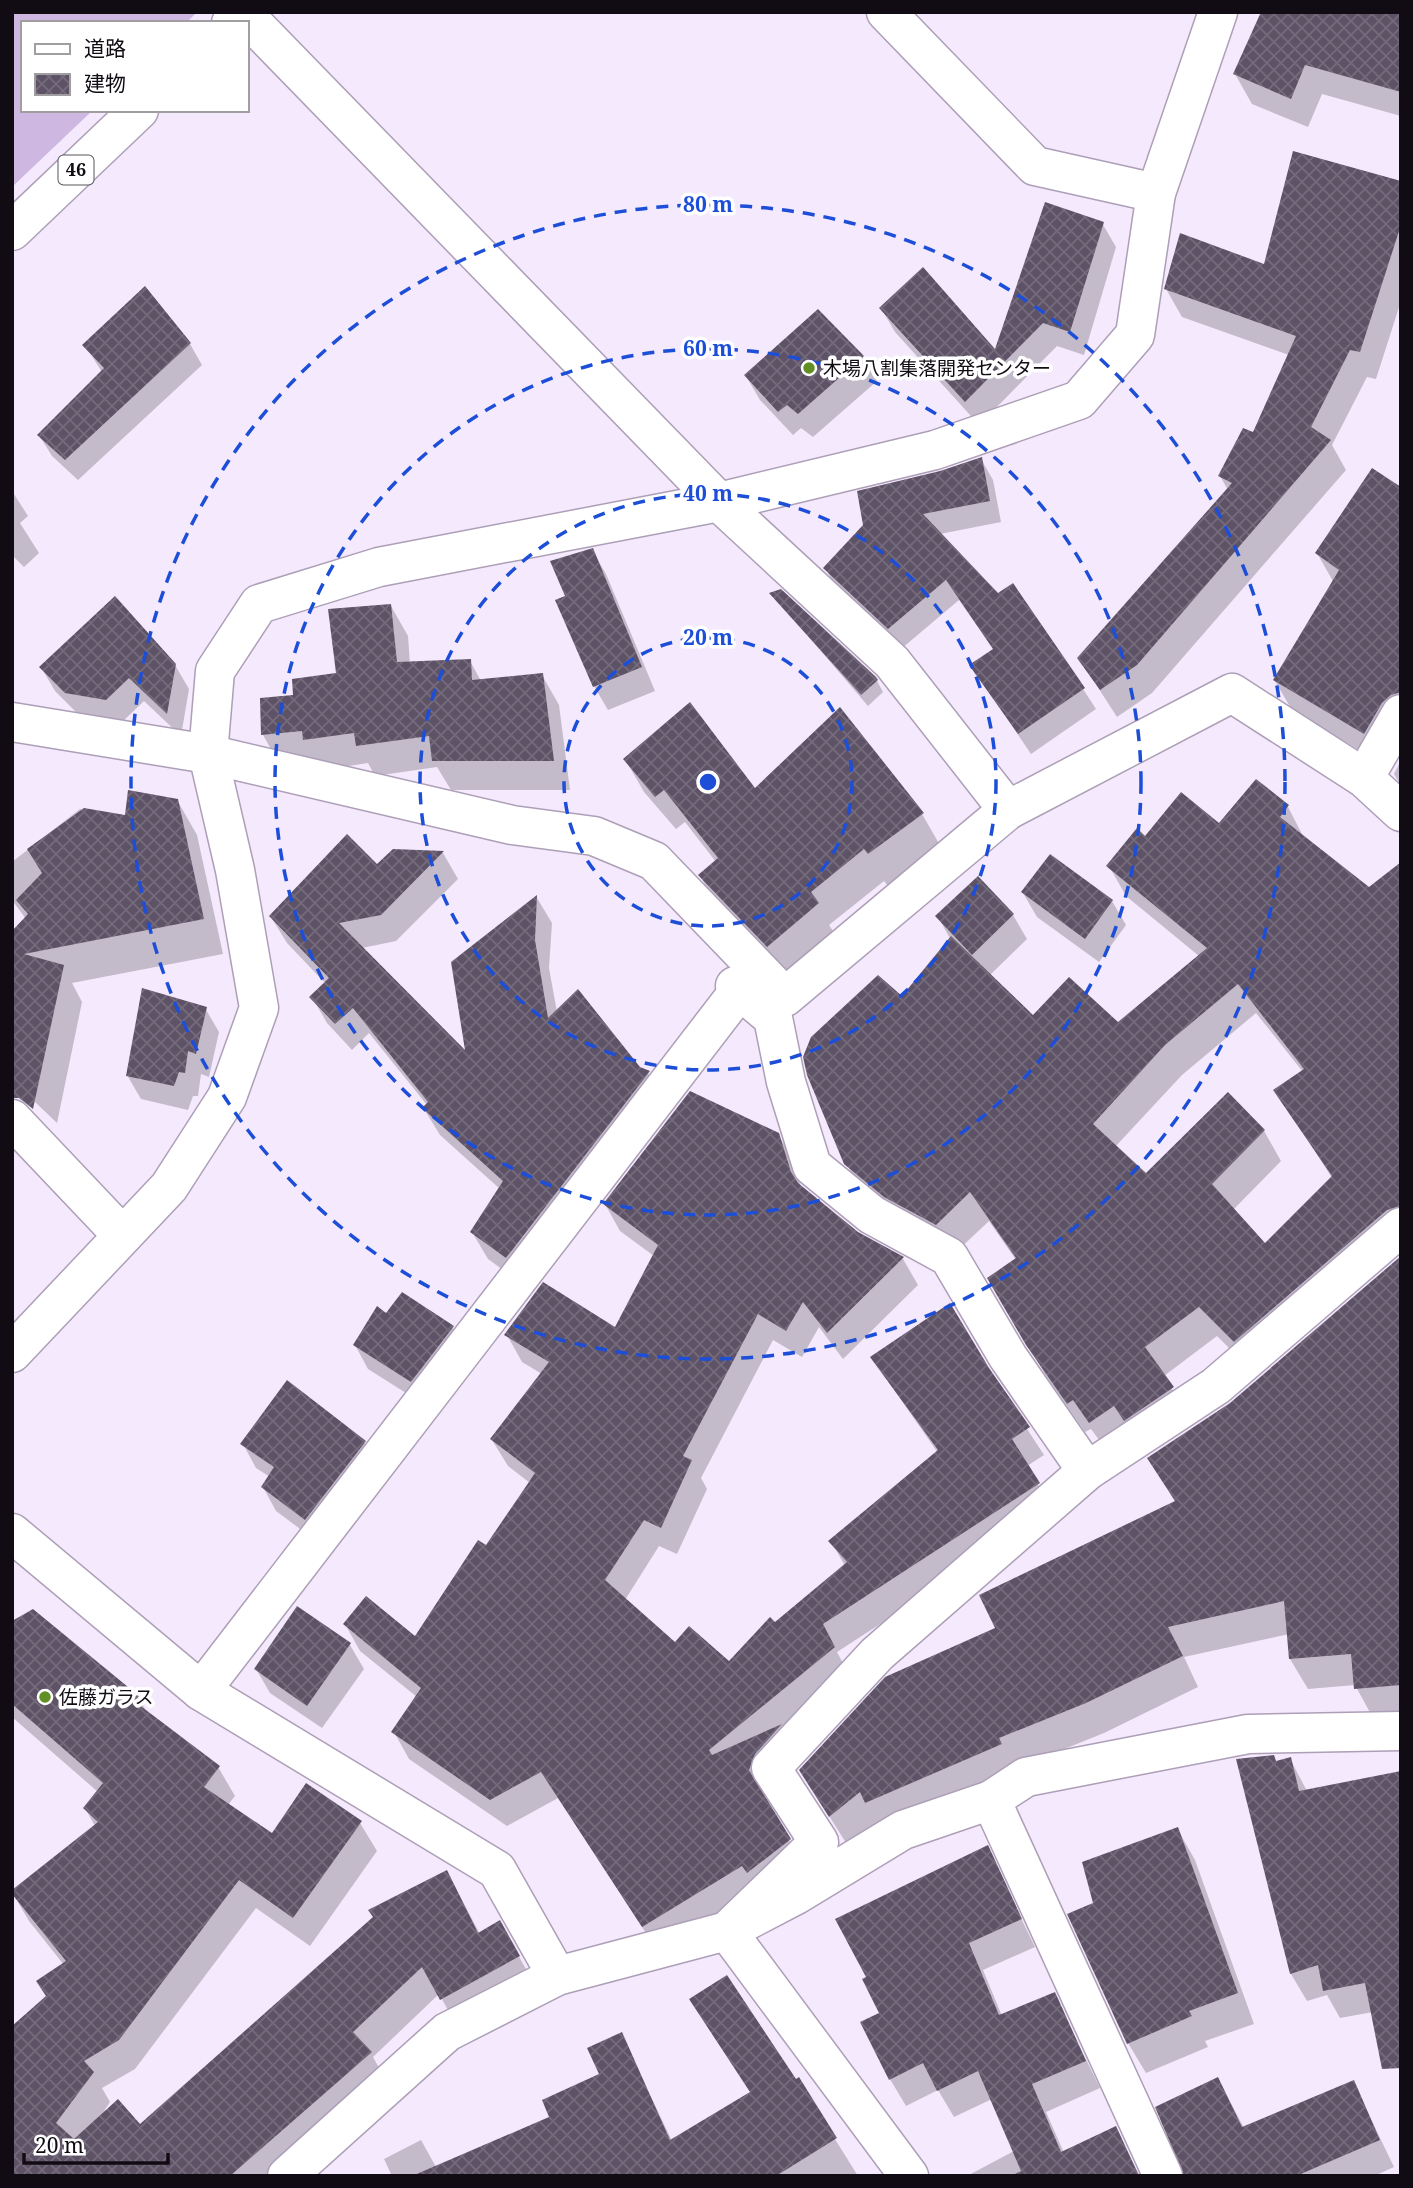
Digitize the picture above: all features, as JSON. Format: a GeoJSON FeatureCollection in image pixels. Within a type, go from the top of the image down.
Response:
{"type":"FeatureCollection","features":[{"type":"Feature","properties":{"kind":"street"},"geometry":{"type":"LineString","coordinates":[[242,12],[719,502],[892,662],[1008,810]]}},
{"type":"Feature","properties":{"kind":"street"},"geometry":{"type":"LineString","coordinates":[[886,12],[1035,166],[1156,193]]}},
{"type":"Feature","properties":{"kind":"street"},"geometry":{"type":"LineString","coordinates":[[12,1353],[169,1187],[227,1097],[259,1008],[235,870],[208,754],[215,671],[259,604],[379,567],[719,502],[935,450],[1079,400],[1135,335],[1156,193],[1218,12]]}},
{"type":"Feature","properties":{"kind":"street","name":"46"},"geometry":{"type":"LineString","coordinates":[[12,231],[137,112]]}},
{"type":"Feature","properties":{"kind":"street"},"geometry":{"type":"LineString","coordinates":[[12,722],[208,754],[512,825],[594,836],[654,861],[785,997],[1008,810],[1232,693],[1364,778],[1401,812]]}},
{"type":"Feature","properties":{"kind":"street"},"geometry":{"type":"LineString","coordinates":[[1364,778],[1401,714]]}},
{"type":"Feature","properties":{"kind":"street"},"geometry":{"type":"LineString","coordinates":[[654,861],[739,991],[773,1018],[786,1082],[812,1166],[872,1215],[949,1257],[1008,1357],[1087,1471]]}},
{"type":"Feature","properties":{"kind":"street"},"geometry":{"type":"LineString","coordinates":[[201,1691],[739,991]]}},
{"type":"Feature","properties":{"kind":"street"},"geometry":{"type":"LineString","coordinates":[[12,1119],[122,1235]]}},
{"type":"Feature","properties":{"kind":"street"},"geometry":{"type":"LineString","coordinates":[[727,1931],[819,1842],[771,1768],[877,1654],[1087,1471],[1216,1386],[1401,1227]]}},
{"type":"Feature","properties":{"kind":"street"},"geometry":{"type":"LineString","coordinates":[[12,1533],[201,1691],[497,1870],[557,1976]]}},
{"type":"Feature","properties":{"kind":"street"},"geometry":{"type":"LineString","coordinates":[[287,2176],[447,2032],[557,1976],[727,1931],[796,1895],[903,1830],[991,1800],[1026,1777],[1248,1734],[1401,1731]]}},
{"type":"Feature","properties":{"kind":"street"},"geometry":{"type":"LineString","coordinates":[[991,1800],[1163,2176]]}},
{"type":"Feature","properties":{"kind":"street"},"geometry":{"type":"LineString","coordinates":[[727,1931],[909,2176]]}},
{"type":"Feature","properties":{"kind":"shaded area"},"geometry":{"type":"Polygon","coordinates":[[[12,12],[197,12],[188,21],[21,21],[21,112],[91,112],[12,187],[12,12]]]}},
{"type":"Feature","properties":{"kind":"building"},"geometry":{"type":"Polygon","coordinates":[[[1261,12],[1401,12],[1401,92],[1305,65],[1291,99],[1233,74],[1261,12]]]}},
{"type":"Feature","properties":{"kind":"building"},"geometry":{"type":"Polygon","coordinates":[[[1293,151],[1401,181],[1401,225],[1360,352],[1350,350],[1311,427],[1331,440],[1137,665],[1100,690],[1077,658],[1232,483],[1218,476],[1243,428],[1253,432],[1296,336],[1164,289],[1180,233],[1264,264],[1293,151]]]}},
{"type":"Feature","properties":{"kind":"building"},"geometry":{"type":"Polygon","coordinates":[[[1045,202],[1104,222],[1070,332],[1043,323],[965,402],[879,308],[923,267],[995,349],[1045,202]]]}},
{"type":"Feature","properties":{"kind":"building"},"geometry":{"type":"Polygon","coordinates":[[[145,286],[191,343],[65,460],[37,435],[104,368],[82,345],[145,286]]]}},
{"type":"Feature","properties":{"kind":"building","name":"木場八割集落開発センター"},"geometry":{"type":"Polygon","coordinates":[[[818,309],[864,356],[798,414],[787,405],[778,412],[744,375],[818,309]]]}},
{"type":"Feature","properties":{"kind":"building"},"geometry":{"type":"Polygon","coordinates":[[[982,457],[990,501],[923,514],[998,593],[1013,583],[1085,688],[1018,734],[969,665],[993,649],[946,580],[888,629],[823,568],[863,525],[857,491],[940,471],[982,457]]]}},
{"type":"Feature","properties":{"kind":"building"},"geometry":{"type":"Polygon","coordinates":[[[1372,468],[1401,487],[1401,692],[1391,695],[1382,703],[1364,734],[1273,680],[1339,570],[1315,553],[1372,468]]]}},
{"type":"Feature","properties":{"kind":"building"},"geometry":{"type":"Polygon","coordinates":[[[593,548],[642,667],[593,687],[555,600],[565,596],[550,561],[593,548]]]}},
{"type":"Feature","properties":{"kind":"building"},"geometry":{"type":"Polygon","coordinates":[[[781,589],[878,680],[861,695],[769,593],[781,589]]]}},
{"type":"Feature","properties":{"kind":"building"},"geometry":{"type":"Polygon","coordinates":[[[115,596],[176,664],[167,714],[129,678],[106,700],[65,693],[39,667],[115,596]]]}},
{"type":"Feature","properties":{"kind":"building"},"geometry":{"type":"Polygon","coordinates":[[[391,604],[397,662],[471,659],[472,680],[543,673],[554,761],[432,761],[429,736],[356,746],[354,733],[303,740],[302,731],[261,735],[260,698],[293,695],[292,679],[336,673],[328,609],[391,604]]]}},
{"type":"Feature","properties":{"kind":"building"},"geometry":{"type":"Polygon","coordinates":[[[690,702],[755,788],[840,707],[924,813],[868,854],[864,849],[811,892],[819,903],[767,947],[698,875],[718,858],[664,790],[655,797],[623,759],[690,702]]]}},
{"type":"Feature","properties":{"kind":"building"},"geometry":{"type":"Polygon","coordinates":[[[1256,779],[1289,805],[1280,817],[1369,887],[1401,862],[1401,1206],[1387,1210],[1234,1342],[1199,1307],[1145,1347],[1174,1387],[1124,1421],[1114,1406],[1089,1423],[1073,1400],[1067,1404],[1026,1345],[987,1278],[1016,1258],[970,1192],[936,1225],[884,1197],[844,1164],[807,1075],[803,1057],[811,1037],[878,975],[902,996],[951,936],[1033,1015],[1069,977],[1118,1022],[1207,948],[1106,866],[1137,828],[1145,836],[1181,792],[1219,823],[1256,779]],[[1238,984],[1165,1045],[1093,1124],[1146,1173],[1228,1092],[1265,1130],[1212,1184],[1265,1243],[1332,1176],[1273,1090],[1304,1069],[1238,984]]]}},
{"type":"Feature","properties":{"kind":"building"},"geometry":{"type":"Polygon","coordinates":[[[128,790],[178,799],[204,919],[24,954],[64,965],[33,1109],[19,1098],[12,1098],[12,931],[28,914],[16,900],[42,873],[27,849],[84,808],[125,815],[128,790]]]}},
{"type":"Feature","properties":{"kind":"building"},"geometry":{"type":"Polygon","coordinates":[[[347,834],[377,864],[393,849],[444,851],[381,915],[339,923],[465,1050],[451,962],[537,895],[535,940],[548,1018],[578,989],[640,1067],[650,1071],[506,1258],[470,1232],[503,1181],[422,1108],[428,1102],[353,1008],[335,1024],[309,997],[329,978],[269,916],[347,834]]]}},
{"type":"Feature","properties":{"kind":"building"},"geometry":{"type":"Polygon","coordinates":[[[1050,854],[1113,900],[1085,939],[1021,892],[1050,854]]]}},
{"type":"Feature","properties":{"kind":"building"},"geometry":{"type":"Polygon","coordinates":[[[978,876],[1014,914],[972,955],[935,916],[978,876]]]}},
{"type":"Feature","properties":{"kind":"building"},"geometry":{"type":"Polygon","coordinates":[[[142,988],[207,1007],[196,1054],[188,1051],[185,1073],[179,1072],[174,1086],[126,1076],[142,988]]]}},
{"type":"Feature","properties":{"kind":"building"},"geometry":{"type":"Polygon","coordinates":[[[690,1091],[779,1133],[791,1172],[798,1183],[858,1232],[904,1257],[827,1333],[803,1302],[786,1331],[758,1314],[683,1456],[692,1460],[661,1528],[644,1520],[605,1580],[675,1642],[689,1626],[729,1661],[770,1617],[775,1622],[847,1562],[828,1541],[938,1450],[870,1357],[950,1303],[989,1368],[1030,1427],[1012,1439],[1040,1483],[823,1624],[835,1647],[709,1750],[712,1755],[782,1724],[755,1754],[749,1770],[791,1839],[747,1873],[742,1866],[642,1927],[541,1772],[490,1800],[391,1732],[421,1688],[343,1624],[366,1596],[415,1636],[478,1540],[486,1545],[535,1473],[490,1439],[549,1362],[504,1335],[543,1282],[615,1327],[658,1245],[603,1204],[690,1091]]]}},
{"type":"Feature","properties":{"kind":"building"},"geometry":{"type":"Polygon","coordinates":[[[1401,1256],[1401,1685],[1354,1689],[1351,1654],[1289,1659],[1284,1601],[1168,1627],[1183,1656],[1086,1703],[999,1738],[1002,1744],[865,1803],[860,1792],[829,1817],[799,1770],[885,1677],[995,1628],[979,1595],[1175,1501],[1147,1458],[1230,1403],[1401,1256]]]}},
{"type":"Feature","properties":{"kind":"building"},"geometry":{"type":"Polygon","coordinates":[[[402,1292],[454,1326],[411,1382],[353,1345],[377,1306],[386,1313],[402,1292]]]}},
{"type":"Feature","properties":{"kind":"building"},"geometry":{"type":"Polygon","coordinates":[[[287,1380],[366,1441],[305,1520],[261,1487],[274,1467],[240,1444],[287,1380]]]}},
{"type":"Feature","properties":{"kind":"building"},"geometry":{"type":"Polygon","coordinates":[[[297,1606],[351,1643],[307,1706],[254,1669],[297,1606]]]}},
{"type":"Feature","properties":{"kind":"building"},"geometry":{"type":"Polygon","coordinates":[[[33,1609],[139,1696],[134,1701],[220,1766],[204,1787],[272,1833],[306,1783],[362,1821],[293,1918],[239,1880],[119,2040],[84,2061],[94,2072],[56,2123],[74,2139],[118,2099],[140,2124],[373,1917],[368,1910],[447,1870],[478,1933],[500,1920],[520,1956],[440,2000],[422,1967],[353,2032],[372,2052],[230,2176],[12,2176],[12,2026],[46,1996],[36,1981],[66,1961],[12,1894],[12,1890],[98,1822],[83,1808],[103,1783],[12,1704],[12,1621],[33,1609]]]}},
{"type":"Feature","properties":{"kind":"building"},"geometry":{"type":"Polygon","coordinates":[[[1274,1755],[1276,1761],[1291,1757],[1299,1791],[1401,1771],[1401,2068],[1382,2069],[1365,1983],[1323,1991],[1318,1965],[1290,1974],[1236,1759],[1274,1755]]]}},
{"type":"Feature","properties":{"kind":"building"},"geometry":{"type":"Polygon","coordinates":[[[1178,1827],[1238,1993],[1189,2011],[1192,2016],[1127,2044],[1067,1914],[1093,1903],[1082,1862],[1178,1827]]]}},
{"type":"Feature","properties":{"kind":"building"},"geometry":{"type":"Polygon","coordinates":[[[988,1845],[1022,1919],[969,1943],[999,2015],[1055,1992],[1086,2061],[1032,2084],[1061,2152],[1116,2126],[1139,2176],[1011,2176],[1021,2171],[978,2071],[937,2091],[923,2063],[889,2080],[860,2022],[879,2013],[862,1979],[866,1977],[835,1919],[988,1845]]]}},
{"type":"Feature","properties":{"kind":"building"},"geometry":{"type":"Polygon","coordinates":[[[727,1975],[796,2079],[799,2077],[837,2138],[776,2176],[412,2176],[549,2117],[542,2100],[599,2074],[587,2048],[622,2032],[670,2140],[750,2092],[689,1999],[727,1975]]]}},
{"type":"Feature","properties":{"kind":"building"},"geometry":{"type":"Polygon","coordinates":[[[1218,2077],[1242,2127],[1354,2080],[1380,2140],[1296,2176],[1184,2176],[1155,2107],[1218,2077]]]}},
{"type":"Feature","properties":{"kind":"place","name":"木場八割集落開発センター"},"geometry":{"type":"Point","coordinates":[809,368]}},
{"type":"Feature","properties":{"kind":"place","name":"佐藤ガラス"},"geometry":{"type":"Point","coordinates":[45,1697]}}]}
